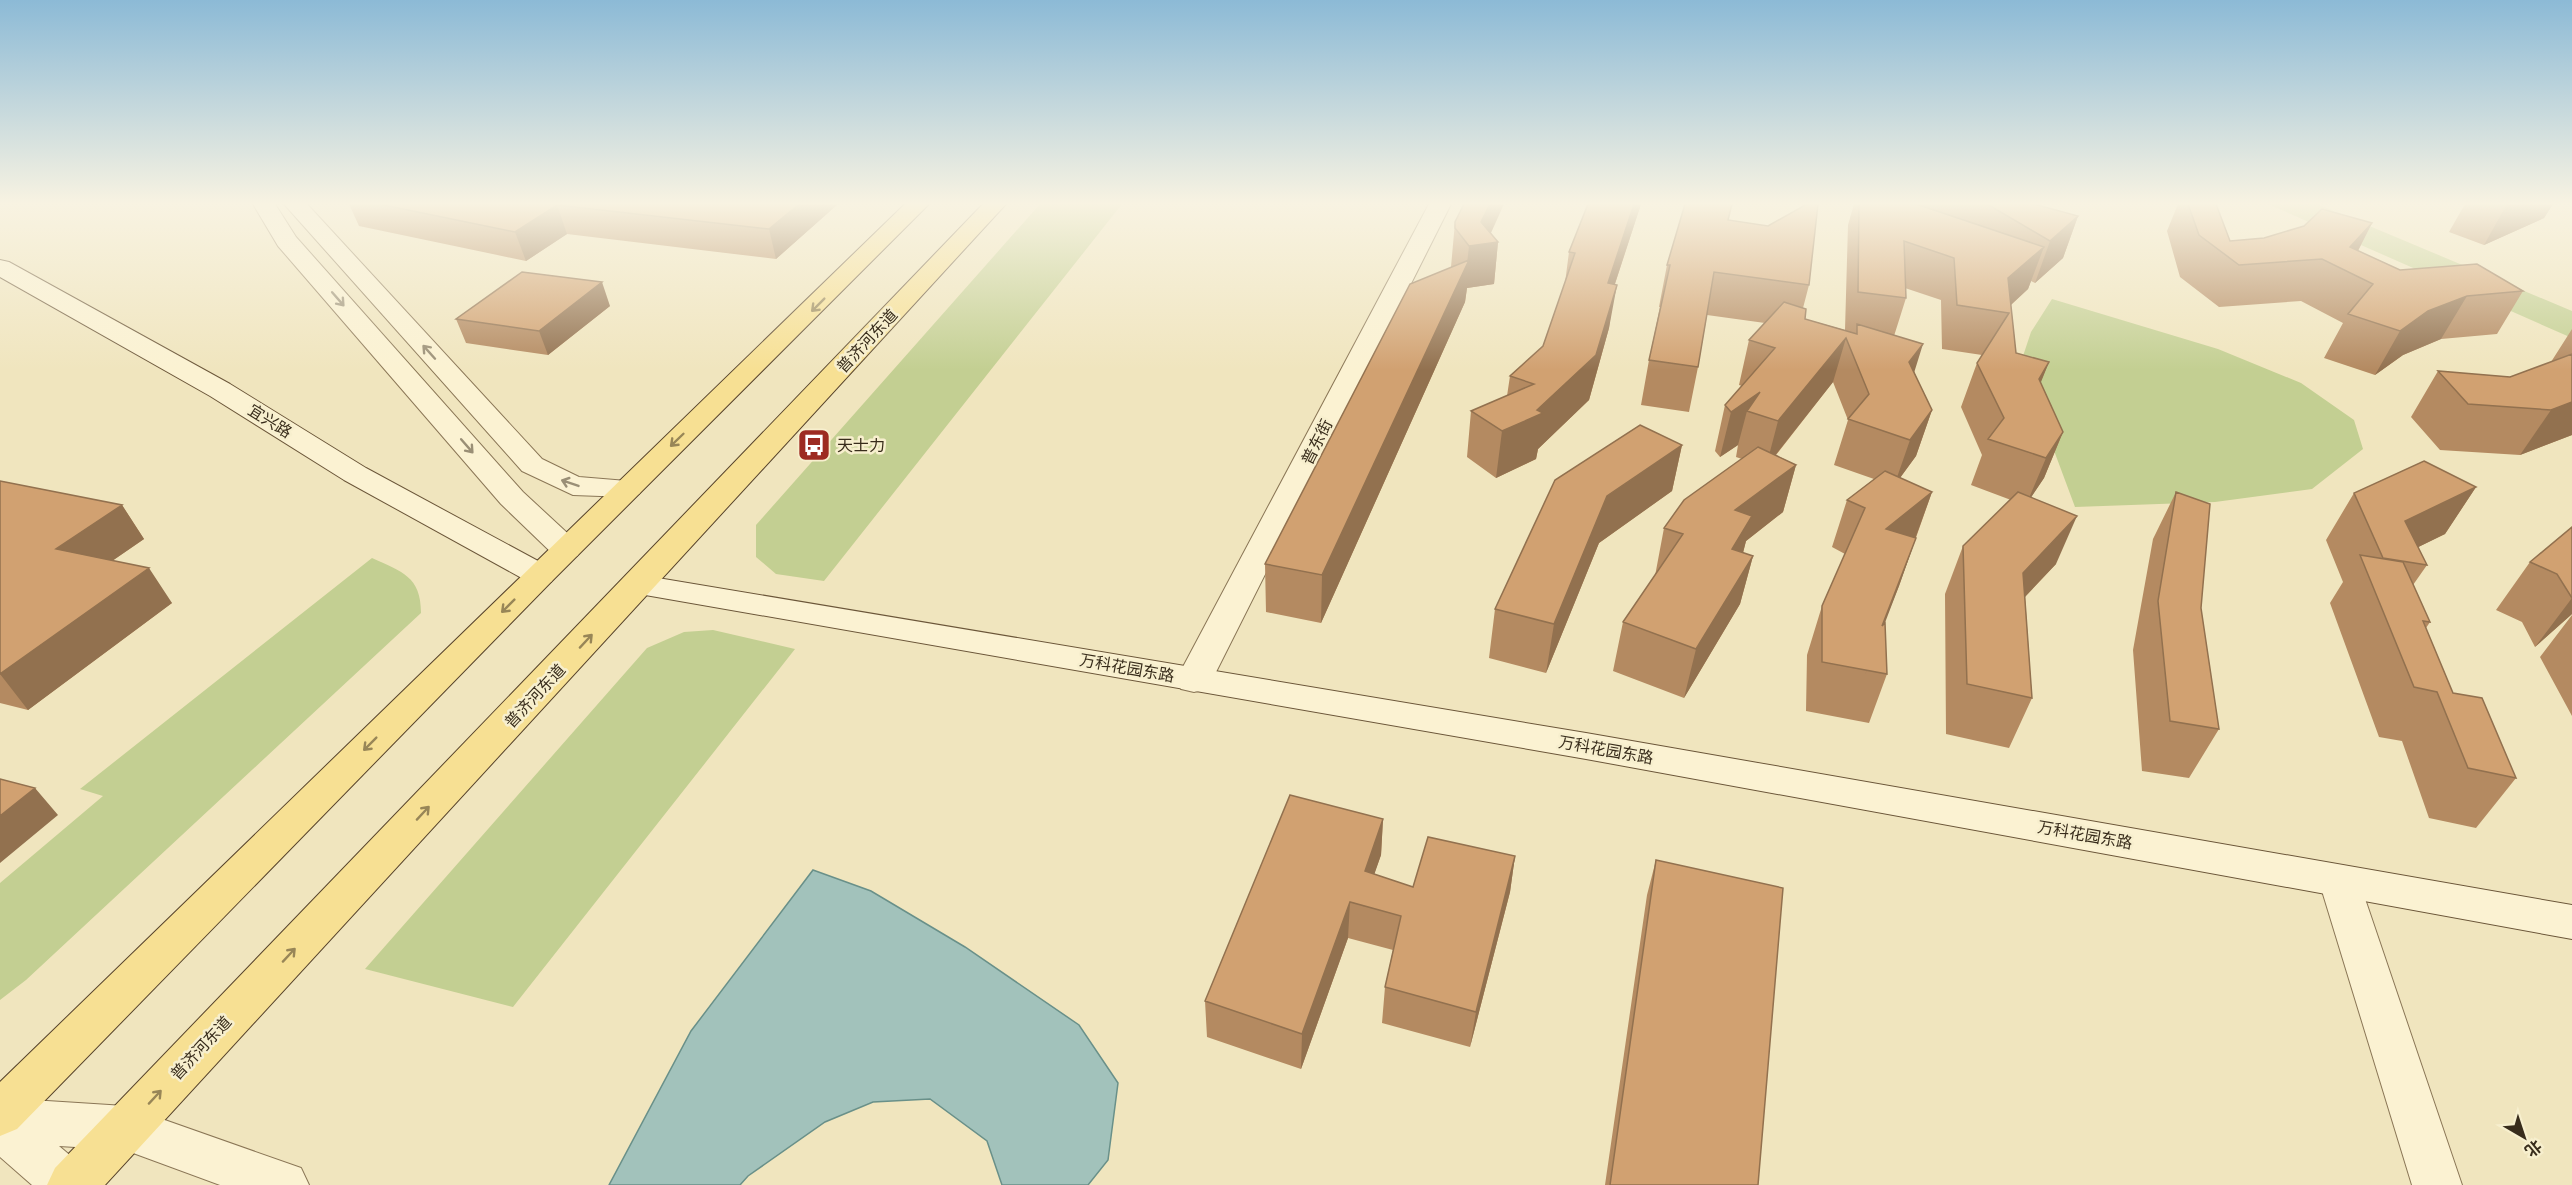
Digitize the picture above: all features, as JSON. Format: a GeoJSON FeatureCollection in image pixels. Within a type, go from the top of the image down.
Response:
{"type":"FeatureCollection","features":[{"type":"Feature","properties":{"kind":"main road"},"geometry":{"type":"LineString","coordinates":[[0,1114],[566,549],[863,259]]}},
{"type":"Feature","properties":{"kind":"main road","name":"普济河东道"},"geometry":{"type":"LineString","coordinates":[[70,1185],[640,585],[943,259]]}},
{"type":"Feature","properties":{"kind":"street"},"geometry":{"type":"LineString","coordinates":[[302,259],[512,498],[566,549]]}},
{"type":"Feature","properties":{"kind":"street"},"geometry":{"type":"LineString","coordinates":[[345,259],[532,465],[573,486],[628,488]]}},
{"type":"Feature","properties":{"kind":"street","name":"普东街"},"geometry":{"type":"LineString","coordinates":[[1194,680],[1411,259]]}},
{"type":"Feature","properties":{"kind":"street","name":"宜兴路"},"geometry":{"type":"LineString","coordinates":[[0,267],[220,390],[356,474],[540,575]]}},
{"type":"Feature","properties":{"kind":"street","name":"万科花园东路"},"geometry":{"type":"LineString","coordinates":[[640,585],[1586,746],[2572,922]]}},
{"type":"Feature","properties":{"kind":"street"},"geometry":{"type":"LineString","coordinates":[[2339,881],[2436,1185]]}},
{"type":"Feature","properties":{"kind":"street"},"geometry":{"type":"LineString","coordinates":[[0,1120],[125,1128],[284,1185]]}},
{"type":"Feature","properties":{"kind":"street"},"geometry":{"type":"LineString","coordinates":[[0,1126],[70,1185]]}},
{"type":"Feature","properties":{"kind":"green space"},"geometry":{"type":"Polygon","coordinates":[[[991,259],[1078,259],[824,581],[776,574],[756,557],[756,525],[991,259]]]}},
{"type":"Feature","properties":{"kind":"green space"},"geometry":{"type":"Polygon","coordinates":[[[2393,259],[2449,259],[2572,311],[2572,338],[2393,259]]]}},
{"type":"Feature","properties":{"kind":"green space"},"geometry":{"type":"Polygon","coordinates":[[[2052,299],[2218,349],[2301,383],[2354,420],[2363,449],[2312,489],[2215,502],[2075,507],[2021,362],[2031,332],[2052,299]]]}},
{"type":"Feature","properties":{"kind":"green space"},"geometry":{"type":"Polygon","coordinates":[[[372,558],[408,577],[418,591],[421,613],[26,980],[0,1000],[0,883],[103,796],[80,789],[372,558]]]}},
{"type":"Feature","properties":{"kind":"green space"},"geometry":{"type":"Polygon","coordinates":[[[713,630],[795,649],[513,1007],[365,969],[647,648],[684,632],[713,630]]]}},
{"type":"Feature","properties":{"kind":"water"},"geometry":{"type":"Polygon","coordinates":[[[813,870],[871,891],[965,947],[1079,1025],[1118,1083],[1108,1160],[1088,1185],[1002,1185],[987,1141],[930,1099],[873,1102],[825,1122],[748,1176],[740,1185],[609,1185],[691,1031],[813,870]]]}},
{"type":"Feature","properties":{"kind":"building"},"geometry":{"type":"Polygon","coordinates":[[[1573,259],[1616,259],[1608,283],[1617,285],[1596,355],[1537,410],[1543,413],[1502,431],[1471,411],[1534,384],[1510,376],[1543,346],[1573,259]]]}},
{"type":"Feature","properties":{"kind":"building"},"geometry":{"type":"Polygon","coordinates":[[[1669,259],[1812,259],[1809,285],[1714,272],[1698,367],[1649,360],[1670,265],[1667,265],[1669,259]]]}},
{"type":"Feature","properties":{"kind":"building"},"geometry":{"type":"Polygon","coordinates":[[[1858,259],[1905,259],[1906,298],[1858,292],[1858,259]]]}},
{"type":"Feature","properties":{"kind":"building"},"geometry":{"type":"Polygon","coordinates":[[[1954,259],[2030,259],[2008,278],[2016,353],[2049,362],[2039,379],[2063,432],[2046,458],[1988,439],[2004,418],[1977,363],[2009,313],[1957,305],[1954,259]]]}},
{"type":"Feature","properties":{"kind":"building"},"geometry":{"type":"Polygon","coordinates":[[[2231,259],[2318,259],[2239,265],[2231,259]]]}},
{"type":"Feature","properties":{"kind":"building"},"geometry":{"type":"Polygon","coordinates":[[[2323,259],[2377,259],[2400,270],[2477,264],[2523,291],[2467,296],[2428,311],[2400,331],[2348,314],[2373,284],[2323,259]]]}},
{"type":"Feature","properties":{"kind":"building"},"geometry":{"type":"Polygon","coordinates":[[[1469,260],[1322,575],[1265,564],[1410,284],[1469,260]]]}},
{"type":"Feature","properties":{"kind":"building"},"geometry":{"type":"Polygon","coordinates":[[[522,272],[602,282],[539,331],[456,319],[522,272]]]}},
{"type":"Feature","properties":{"kind":"building"},"geometry":{"type":"Polygon","coordinates":[[[1784,302],[1806,309],[1805,319],[1857,334],[1857,324],[1923,344],[1909,362],[1932,410],[1910,440],[1848,419],[1869,394],[1846,338],[1778,421],[1747,411],[1760,392],[1731,412],[1725,405],[1775,348],[1749,340],[1784,302]]]}},
{"type":"Feature","properties":{"kind":"building"},"geometry":{"type":"Polygon","coordinates":[[[2572,354],[2572,402],[2551,410],[2468,404],[2438,371],[2510,377],[2572,354]]]}},
{"type":"Feature","properties":{"kind":"building"},"geometry":{"type":"Polygon","coordinates":[[[1640,425],[1682,445],[1607,496],[1554,624],[1495,609],[1555,480],[1640,425]]]}},
{"type":"Feature","properties":{"kind":"building"},"geometry":{"type":"Polygon","coordinates":[[[1758,447],[1796,465],[1735,510],[1752,516],[1732,549],[1753,556],[1696,649],[1623,622],[1683,534],[1664,528],[1684,500],[1758,447]]]}},
{"type":"Feature","properties":{"kind":"building"},"geometry":{"type":"Polygon","coordinates":[[[2424,461],[2476,487],[2405,521],[2427,565],[2383,558],[2354,493],[2424,461]]]}},
{"type":"Feature","properties":{"kind":"building"},"geometry":{"type":"Polygon","coordinates":[[[1885,471],[1932,492],[1886,529],[1916,538],[1882,626],[1885,623],[1887,674],[1822,662],[1822,606],[1865,508],[1847,500],[1885,471]]]}},
{"type":"Feature","properties":{"kind":"building"},"geometry":{"type":"Polygon","coordinates":[[[0,481],[122,505],[56,549],[149,568],[0,674],[0,481]]]}},
{"type":"Feature","properties":{"kind":"building"},"geometry":{"type":"Polygon","coordinates":[[[2018,492],[2077,516],[2023,573],[2032,698],[1967,684],[1963,546],[2018,492]]]}},
{"type":"Feature","properties":{"kind":"building"},"geometry":{"type":"Polygon","coordinates":[[[2176,492],[2210,504],[2201,608],[2219,729],[2170,721],[2158,601],[2176,492]]]}},
{"type":"Feature","properties":{"kind":"building"},"geometry":{"type":"Polygon","coordinates":[[[2572,527],[2572,598],[2557,574],[2530,562],[2572,527]]]}},
{"type":"Feature","properties":{"kind":"building"},"geometry":{"type":"Polygon","coordinates":[[[2360,555],[2403,562],[2430,622],[2423,621],[2453,693],[2482,698],[2516,778],[2468,768],[2437,692],[2414,687],[2360,555]]]}},
{"type":"Feature","properties":{"kind":"building"},"geometry":{"type":"Polygon","coordinates":[[[0,779],[35,788],[0,816],[0,779]]]}},
{"type":"Feature","properties":{"kind":"building"},"geometry":{"type":"Polygon","coordinates":[[[1290,795],[1383,819],[1365,871],[1413,887],[1428,837],[1515,856],[1476,1012],[1385,987],[1401,916],[1350,902],[1302,1034],[1205,1001],[1290,795]]]}},
{"type":"Feature","properties":{"kind":"building"},"geometry":{"type":"Polygon","coordinates":[[[1656,860],[1783,888],[1758,1185],[1610,1185],[1656,860]]]}},
{"type":"Feature","properties":{"kind":"place","name":"天士力"},"geometry":{"type":"Point","coordinates":[814,445]}}]}
